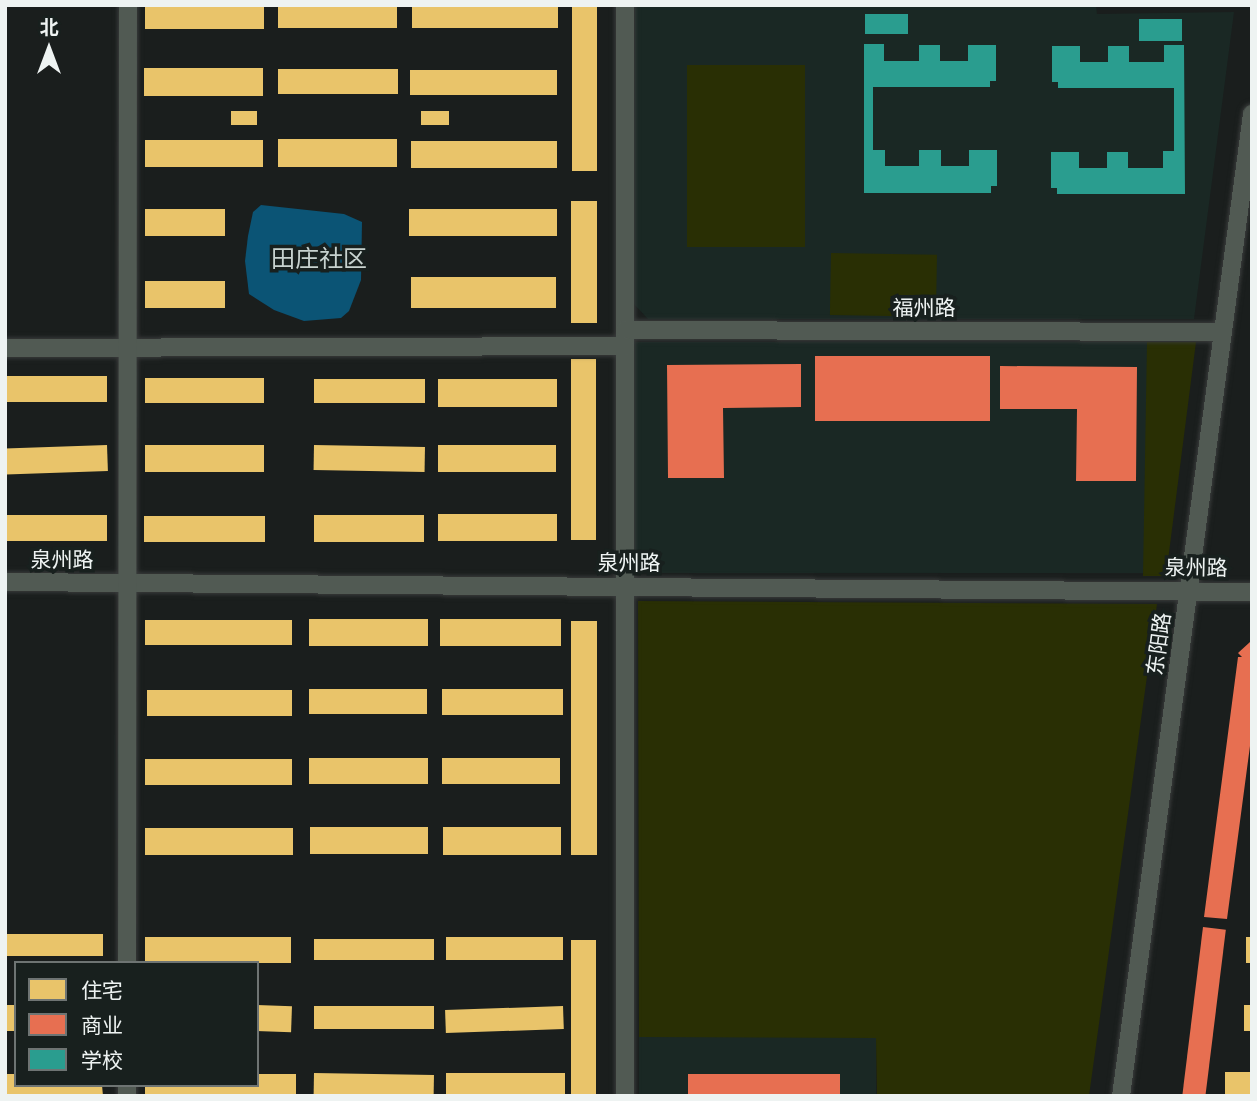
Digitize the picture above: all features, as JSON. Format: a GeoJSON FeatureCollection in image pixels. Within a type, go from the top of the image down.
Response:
{"type":"FeatureCollection","features":[{"type":"Feature","properties":{"kind":"street"},"geometry":{"type":"LineString","coordinates":[[127,961],[128,5]]}},
{"type":"Feature","properties":{"kind":"street"},"geometry":{"type":"LineString","coordinates":[[625,5],[625,1096]]}},
{"type":"Feature","properties":{"kind":"street","name":"东阳路"},"geometry":{"type":"LineString","coordinates":[[1121,1096],[1252,114]]}},
{"type":"Feature","properties":{"kind":"street","name":"福州路"},"geometry":{"type":"LineString","coordinates":[[5,348],[1222,332]]}},
{"type":"Feature","properties":{"kind":"street","name":"泉州路"},"geometry":{"type":"LineString","coordinates":[[5,582],[1252,592]]}},
{"type":"Feature","properties":{"kind":"shaded area"},"geometry":{"type":"Polygon","coordinates":[[[635,5],[1096,5],[1097,14],[1234,12],[1194,319],[648,319],[633,303],[635,5]]]}},
{"type":"Feature","properties":{"kind":"shaded area"},"geometry":{"type":"Polygon","coordinates":[[[631,342],[1147,342],[1147,573],[631,573],[631,342]]]}},
{"type":"Feature","properties":{"kind":"shaded area"},"geometry":{"type":"Polygon","coordinates":[[[639,1037],[876,1037],[876,1096],[639,1096],[639,1037]]]}},
{"type":"Feature","properties":{"kind":"green space"},"geometry":{"type":"Polygon","coordinates":[[[687,65],[805,65],[805,247],[687,247],[687,65]]]}},
{"type":"Feature","properties":{"kind":"green space"},"geometry":{"type":"Polygon","coordinates":[[[831,253],[937,255],[936,317],[830,315],[831,253]]]}},
{"type":"Feature","properties":{"kind":"green space"},"geometry":{"type":"Polygon","coordinates":[[[1147,342],[1196,342],[1166,576],[1143,576],[1147,342]]]}},
{"type":"Feature","properties":{"kind":"green space"},"geometry":{"type":"Polygon","coordinates":[[[638,601],[1157,604],[1089,1096],[877,1096],[876,1038],[639,1037],[638,601]]]}},
{"type":"Feature","properties":{"kind":"water"},"geometry":{"type":"Polygon","coordinates":[[[261,205],[344,214],[362,222],[361,280],[349,311],[341,318],[304,321],[274,310],[249,294],[245,261],[248,236],[253,212],[261,205]]]}},
{"type":"Feature","properties":{"kind":"building: 住宅"},"geometry":{"type":"Polygon","coordinates":[[[145,5],[264,5],[264,29],[145,29],[145,5]]]}},
{"type":"Feature","properties":{"kind":"building: 住宅"},"geometry":{"type":"Polygon","coordinates":[[[278,5],[397,5],[397,28],[278,28],[278,5]]]}},
{"type":"Feature","properties":{"kind":"building: 住宅"},"geometry":{"type":"Polygon","coordinates":[[[412,5],[558,5],[558,28],[412,28],[412,5]]]}},
{"type":"Feature","properties":{"kind":"building: 住宅"},"geometry":{"type":"Polygon","coordinates":[[[572,5],[597,5],[597,171],[572,171],[572,5]]]}},
{"type":"Feature","properties":{"kind":"building: 住宅"},"geometry":{"type":"Polygon","coordinates":[[[144,68],[263,68],[263,96],[144,96],[144,68]]]}},
{"type":"Feature","properties":{"kind":"building: 住宅"},"geometry":{"type":"Polygon","coordinates":[[[278,69],[398,69],[398,94],[278,94],[278,69]]]}},
{"type":"Feature","properties":{"kind":"building: 住宅"},"geometry":{"type":"Polygon","coordinates":[[[410,70],[557,70],[557,95],[410,95],[410,70]]]}},
{"type":"Feature","properties":{"kind":"building: 住宅"},"geometry":{"type":"Polygon","coordinates":[[[231,111],[257,111],[257,125],[231,125],[231,111]]]}},
{"type":"Feature","properties":{"kind":"building: 住宅"},"geometry":{"type":"Polygon","coordinates":[[[421,111],[449,111],[449,125],[421,125],[421,111]]]}},
{"type":"Feature","properties":{"kind":"building: 住宅"},"geometry":{"type":"Polygon","coordinates":[[[278,139],[397,139],[397,167],[278,167],[278,139]]]}},
{"type":"Feature","properties":{"kind":"building: 住宅"},"geometry":{"type":"Polygon","coordinates":[[[145,140],[263,140],[263,167],[145,167],[145,140]]]}},
{"type":"Feature","properties":{"kind":"building: 住宅"},"geometry":{"type":"Polygon","coordinates":[[[411,141],[557,141],[557,168],[411,168],[411,141]]]}},
{"type":"Feature","properties":{"kind":"building: 住宅"},"geometry":{"type":"Polygon","coordinates":[[[571,201],[597,201],[597,323],[571,323],[571,201]]]}},
{"type":"Feature","properties":{"kind":"building: 住宅"},"geometry":{"type":"Polygon","coordinates":[[[145,209],[225,209],[225,236],[145,236],[145,209]]]}},
{"type":"Feature","properties":{"kind":"building: 住宅"},"geometry":{"type":"Polygon","coordinates":[[[409,209],[557,209],[557,236],[409,236],[409,209]]]}},
{"type":"Feature","properties":{"kind":"building: 住宅"},"geometry":{"type":"Polygon","coordinates":[[[411,277],[556,277],[556,308],[411,308],[411,277]]]}},
{"type":"Feature","properties":{"kind":"building: 住宅"},"geometry":{"type":"Polygon","coordinates":[[[145,281],[225,281],[225,308],[145,308],[145,281]]]}},
{"type":"Feature","properties":{"kind":"building: 住宅"},"geometry":{"type":"Polygon","coordinates":[[[571,359],[596,359],[596,540],[571,540],[571,359]]]}},
{"type":"Feature","properties":{"kind":"building: 住宅"},"geometry":{"type":"Polygon","coordinates":[[[5,376],[107,376],[107,402],[5,402],[5,376]]]}},
{"type":"Feature","properties":{"kind":"building: 住宅"},"geometry":{"type":"Polygon","coordinates":[[[145,378],[264,378],[264,403],[145,403],[145,378]]]}},
{"type":"Feature","properties":{"kind":"building: 住宅"},"geometry":{"type":"Polygon","coordinates":[[[314,379],[425,379],[425,403],[314,403],[314,379]]]}},
{"type":"Feature","properties":{"kind":"building: 住宅"},"geometry":{"type":"Polygon","coordinates":[[[438,379],[557,379],[557,407],[438,407],[438,379]]]}},
{"type":"Feature","properties":{"kind":"building: 住宅"},"geometry":{"type":"Polygon","coordinates":[[[107,445],[108,471],[6,475],[5,449],[107,445]]]}},
{"type":"Feature","properties":{"kind":"building: 住宅"},"geometry":{"type":"Polygon","coordinates":[[[145,445],[264,445],[264,472],[145,472],[145,445]]]}},
{"type":"Feature","properties":{"kind":"building: 住宅"},"geometry":{"type":"Polygon","coordinates":[[[314,445],[425,447],[425,472],[314,470],[314,445]]]}},
{"type":"Feature","properties":{"kind":"building: 住宅"},"geometry":{"type":"Polygon","coordinates":[[[438,445],[556,445],[556,472],[438,472],[438,445]]]}},
{"type":"Feature","properties":{"kind":"building: 住宅"},"geometry":{"type":"Polygon","coordinates":[[[438,514],[557,514],[557,541],[438,541],[438,514]]]}},
{"type":"Feature","properties":{"kind":"building: 住宅"},"geometry":{"type":"Polygon","coordinates":[[[5,515],[107,515],[107,541],[5,541],[5,515]]]}},
{"type":"Feature","properties":{"kind":"building: 住宅"},"geometry":{"type":"Polygon","coordinates":[[[314,515],[424,515],[424,542],[314,542],[314,515]]]}},
{"type":"Feature","properties":{"kind":"building: 住宅"},"geometry":{"type":"Polygon","coordinates":[[[144,516],[265,516],[265,542],[144,542],[144,516]]]}},
{"type":"Feature","properties":{"kind":"building: 住宅"},"geometry":{"type":"Polygon","coordinates":[[[309,619],[428,619],[428,646],[309,646],[309,619]]]}},
{"type":"Feature","properties":{"kind":"building: 住宅"},"geometry":{"type":"Polygon","coordinates":[[[440,619],[561,619],[561,646],[440,646],[440,619]]]}},
{"type":"Feature","properties":{"kind":"building: 住宅"},"geometry":{"type":"Polygon","coordinates":[[[145,620],[292,620],[292,645],[145,645],[145,620]]]}},
{"type":"Feature","properties":{"kind":"building: 住宅"},"geometry":{"type":"Polygon","coordinates":[[[571,621],[597,621],[597,855],[571,855],[571,621]]]}},
{"type":"Feature","properties":{"kind":"building: 住宅"},"geometry":{"type":"Polygon","coordinates":[[[309,689],[427,689],[427,714],[309,714],[309,689]]]}},
{"type":"Feature","properties":{"kind":"building: 住宅"},"geometry":{"type":"Polygon","coordinates":[[[442,689],[563,689],[563,715],[442,715],[442,689]]]}},
{"type":"Feature","properties":{"kind":"building: 住宅"},"geometry":{"type":"Polygon","coordinates":[[[147,690],[292,690],[292,716],[147,716],[147,690]]]}},
{"type":"Feature","properties":{"kind":"building: 住宅"},"geometry":{"type":"Polygon","coordinates":[[[309,758],[428,758],[428,784],[309,784],[309,758]]]}},
{"type":"Feature","properties":{"kind":"building: 住宅"},"geometry":{"type":"Polygon","coordinates":[[[442,758],[560,758],[560,784],[442,784],[442,758]]]}},
{"type":"Feature","properties":{"kind":"building: 住宅"},"geometry":{"type":"Polygon","coordinates":[[[145,759],[292,759],[292,785],[145,785],[145,759]]]}},
{"type":"Feature","properties":{"kind":"building: 住宅"},"geometry":{"type":"Polygon","coordinates":[[[310,827],[428,827],[428,854],[310,854],[310,827]]]}},
{"type":"Feature","properties":{"kind":"building: 住宅"},"geometry":{"type":"Polygon","coordinates":[[[443,827],[561,827],[561,855],[443,855],[443,827]]]}},
{"type":"Feature","properties":{"kind":"building: 住宅"},"geometry":{"type":"Polygon","coordinates":[[[145,828],[293,828],[293,855],[145,855],[145,828]]]}},
{"type":"Feature","properties":{"kind":"building: 住宅"},"geometry":{"type":"Polygon","coordinates":[[[5,934],[103,934],[103,956],[5,956],[5,934]]]}},
{"type":"Feature","properties":{"kind":"building: 住宅"},"geometry":{"type":"Polygon","coordinates":[[[145,937],[291,937],[291,963],[145,961],[145,937]]]}},
{"type":"Feature","properties":{"kind":"building: 住宅"},"geometry":{"type":"Polygon","coordinates":[[[446,937],[563,937],[563,960],[446,960],[446,937]]]}},
{"type":"Feature","properties":{"kind":"building: 住宅"},"geometry":{"type":"Polygon","coordinates":[[[1246,937],[1252,937],[1252,963],[1246,963],[1246,937]]]}},
{"type":"Feature","properties":{"kind":"building: 住宅"},"geometry":{"type":"Polygon","coordinates":[[[314,939],[434,939],[434,960],[314,960],[314,939]]]}},
{"type":"Feature","properties":{"kind":"building: 住宅"},"geometry":{"type":"Polygon","coordinates":[[[571,940],[596,940],[596,1096],[571,1096],[571,940]]]}},
{"type":"Feature","properties":{"kind":"building: 住宅"},"geometry":{"type":"Polygon","coordinates":[[[5,1005],[14,1005],[14,1031],[5,1031],[5,1005]]]}},
{"type":"Feature","properties":{"kind":"building: 住宅"},"geometry":{"type":"Polygon","coordinates":[[[259,1005],[292,1006],[291,1032],[259,1031],[259,1005]]]}},
{"type":"Feature","properties":{"kind":"building: 住宅"},"geometry":{"type":"Polygon","coordinates":[[[1244,1005],[1252,1005],[1252,1031],[1244,1031],[1244,1005]]]}},
{"type":"Feature","properties":{"kind":"building: 住宅"},"geometry":{"type":"Polygon","coordinates":[[[314,1006],[434,1006],[434,1029],[314,1029],[314,1006]]]}},
{"type":"Feature","properties":{"kind":"building: 住宅"},"geometry":{"type":"Polygon","coordinates":[[[563,1006],[564,1029],[446,1033],[445,1010],[563,1006]]]}},
{"type":"Feature","properties":{"kind":"building: 住宅"},"geometry":{"type":"Polygon","coordinates":[[[1225,1072],[1252,1072],[1252,1096],[1225,1096],[1225,1072]]]}},
{"type":"Feature","properties":{"kind":"building: 住宅"},"geometry":{"type":"Polygon","coordinates":[[[314,1073],[434,1075],[434,1096],[314,1096],[314,1073]]]}},
{"type":"Feature","properties":{"kind":"building: 住宅"},"geometry":{"type":"Polygon","coordinates":[[[446,1073],[565,1073],[565,1096],[446,1096],[446,1073]]]}},
{"type":"Feature","properties":{"kind":"building: 住宅"},"geometry":{"type":"Polygon","coordinates":[[[5,1074],[14,1074],[14,1087],[102,1087],[103,1096],[5,1096],[5,1074]]]}},
{"type":"Feature","properties":{"kind":"building: 住宅"},"geometry":{"type":"Polygon","coordinates":[[[259,1074],[296,1074],[296,1096],[145,1096],[145,1087],[259,1087],[259,1074]]]}},
{"type":"Feature","properties":{"kind":"building: 商业"},"geometry":{"type":"Polygon","coordinates":[[[815,356],[990,356],[990,421],[815,421],[815,356]]]}},
{"type":"Feature","properties":{"kind":"building: 商业"},"geometry":{"type":"Polygon","coordinates":[[[801,364],[801,407],[723,408],[724,478],[668,478],[667,365],[801,364]]]}},
{"type":"Feature","properties":{"kind":"building: 商业"},"geometry":{"type":"Polygon","coordinates":[[[1000,366],[1137,367],[1136,481],[1076,481],[1077,409],[1000,409],[1000,366]]]}},
{"type":"Feature","properties":{"kind":"building: 商业"},"geometry":{"type":"Polygon","coordinates":[[[1250,642],[1252,731],[1227,919],[1204,917],[1238,657],[1242,657],[1238,653],[1250,642]]]}},
{"type":"Feature","properties":{"kind":"building: 商业"},"geometry":{"type":"Polygon","coordinates":[[[1203,927],[1226,930],[1205,1096],[1182,1096],[1203,927]]]}},
{"type":"Feature","properties":{"kind":"building: 商业"},"geometry":{"type":"Polygon","coordinates":[[[688,1074],[840,1074],[840,1096],[688,1096],[688,1074]]]}},
{"type":"Feature","properties":{"kind":"building: 学校"},"geometry":{"type":"Polygon","coordinates":[[[865,14],[908,14],[908,34],[865,34],[865,14]]]}},
{"type":"Feature","properties":{"kind":"building: 学校"},"geometry":{"type":"Polygon","coordinates":[[[1139,19],[1182,19],[1182,41],[1139,41],[1139,19]]]}},
{"type":"Feature","properties":{"kind":"building: 学校"},"geometry":{"type":"Polygon","coordinates":[[[864,44],[884,44],[884,61],[919,61],[919,45],[940,45],[940,61],[968,61],[968,45],[996,45],[996,81],[990,81],[990,87],[873,87],[873,150],[885,150],[885,166],[919,166],[919,150],[941,150],[941,166],[969,166],[969,150],[997,150],[997,186],[991,186],[991,193],[864,193],[864,44]]]}},
{"type":"Feature","properties":{"kind":"building: 学校"},"geometry":{"type":"Polygon","coordinates":[[[1164,45],[1184,45],[1185,194],[1057,194],[1057,188],[1051,188],[1051,152],[1079,152],[1079,168],[1107,168],[1107,152],[1128,152],[1128,168],[1163,168],[1163,151],[1174,151],[1174,88],[1058,88],[1058,82],[1052,82],[1052,46],[1080,46],[1080,62],[1108,62],[1108,46],[1129,46],[1129,62],[1164,62],[1164,45]]]}},
{"type":"Feature","properties":{"kind":"district","name":"田庄社区"},"geometry":{"type":"Point","coordinates":[319,259]}}]}
